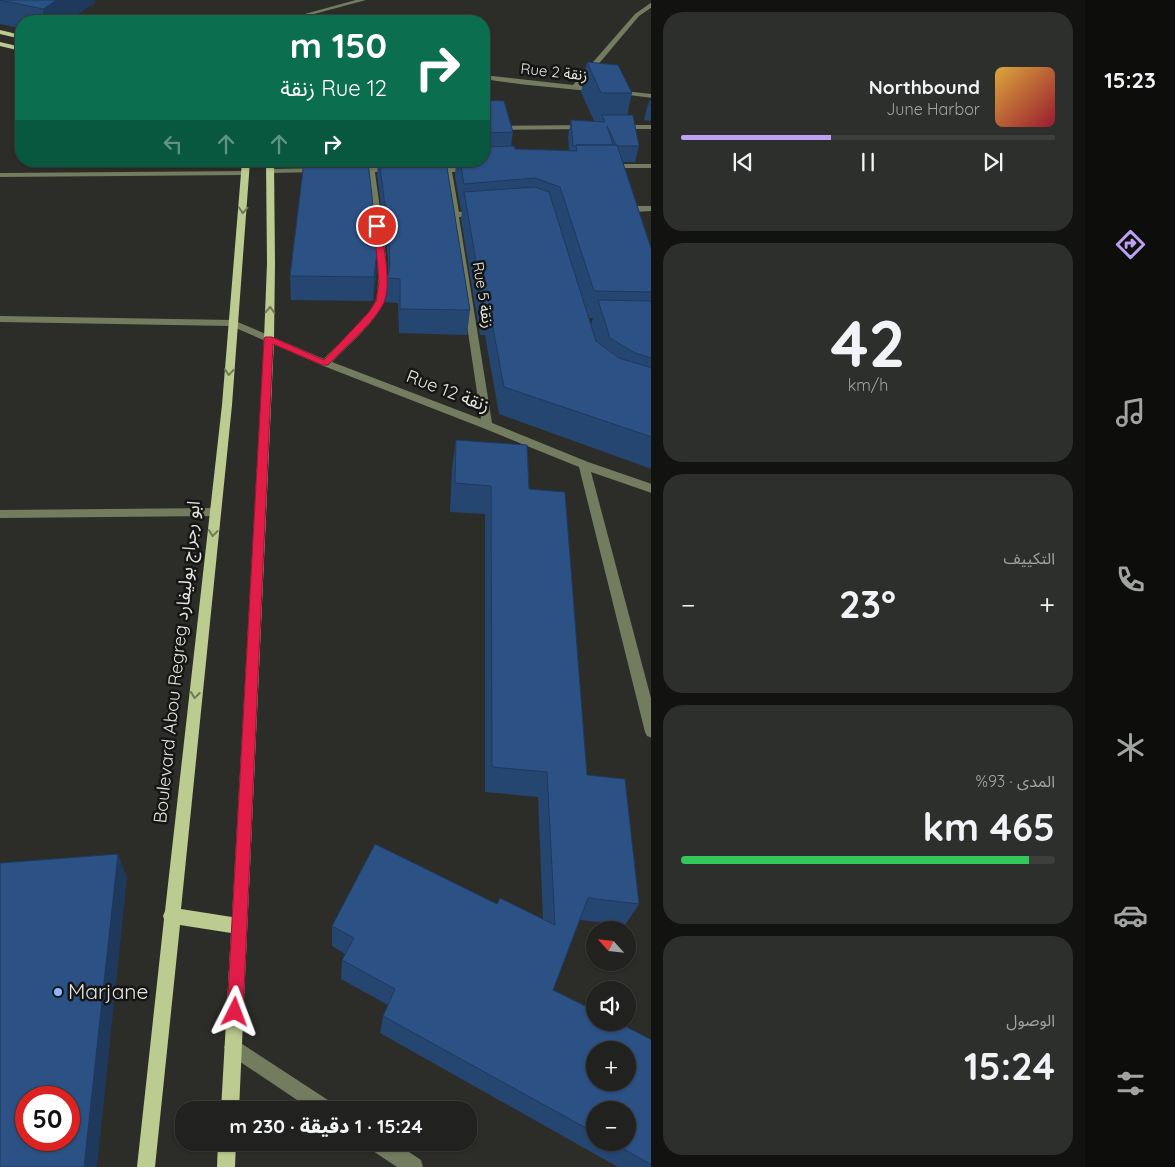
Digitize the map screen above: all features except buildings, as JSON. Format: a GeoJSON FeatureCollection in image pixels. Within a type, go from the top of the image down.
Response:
{"type":"FeatureCollection","features":[{"type":"Feature","properties":{"kind":"main road"},"geometry":{"type":"LineString","coordinates":[[0,32],[15,36]]}},
{"type":"Feature","properties":{"kind":"main road"},"geometry":{"type":"LineString","coordinates":[[0,44],[15,48]]}},
{"type":"Feature","properties":{"kind":"main road","name":"Boulevard Abou Regreg ابو رجراج بوليفارد"},"geometry":{"type":"LineString","coordinates":[[146,1167],[168,973],[171,916],[215,512],[246,167]]}},
{"type":"Feature","properties":{"kind":"main road"},"geometry":{"type":"LineString","coordinates":[[231,1101],[268,339],[271,264],[270,167]]}},
{"type":"Feature","properties":{"kind":"main road"},"geometry":{"type":"LineString","coordinates":[[171,916],[240,926]]}},
{"type":"Feature","properties":{"kind":"main road"},"geometry":{"type":"LineString","coordinates":[[226,1167],[227,1151]]}},
{"type":"Feature","properties":{"kind":"street"},"geometry":{"type":"LineString","coordinates":[[305,15],[363,0]]}},
{"type":"Feature","properties":{"kind":"street"},"geometry":{"type":"LineString","coordinates":[[573,89],[651,4]]}},
{"type":"Feature","properties":{"kind":"street","name":"Rue 2 زنقة"},"geometry":{"type":"LineString","coordinates":[[490,78],[537,86],[626,92],[651,96]]}},
{"type":"Feature","properties":{"kind":"street"},"geometry":{"type":"LineString","coordinates":[[490,128],[595,127]]}},
{"type":"Feature","properties":{"kind":"street"},"geometry":{"type":"LineString","coordinates":[[614,127],[651,127]]}},
{"type":"Feature","properties":{"kind":"street"},"geometry":{"type":"LineString","coordinates":[[596,166],[617,170],[651,166]]}},
{"type":"Feature","properties":{"kind":"street"},"geometry":{"type":"LineString","coordinates":[[0,175],[246,167]]}},
{"type":"Feature","properties":{"kind":"street"},"geometry":{"type":"LineString","coordinates":[[284,167],[327,170]]}},
{"type":"Feature","properties":{"kind":"street"},"geometry":{"type":"LineString","coordinates":[[345,170],[361,167]]}},
{"type":"Feature","properties":{"kind":"street"},"geometry":{"type":"LineString","coordinates":[[325,364],[373,313],[380,301],[383,282],[371,167]]}},
{"type":"Feature","properties":{"kind":"street"},"geometry":{"type":"LineString","coordinates":[[383,167],[400,170]]}},
{"type":"Feature","properties":{"kind":"street"},"geometry":{"type":"LineString","coordinates":[[419,170],[484,169]]}},
{"type":"Feature","properties":{"kind":"street","name":"Rue 5 زنقة"},"geometry":{"type":"LineString","coordinates":[[448,170],[487,425]]}},
{"type":"Feature","properties":{"kind":"street"},"geometry":{"type":"LineString","coordinates":[[633,208],[651,208]]}},
{"type":"Feature","properties":{"kind":"street"},"geometry":{"type":"LineString","coordinates":[[456,214],[484,213]]}},
{"type":"Feature","properties":{"kind":"street"},"geometry":{"type":"LineString","coordinates":[[0,319],[233,323]]}},
{"type":"Feature","properties":{"kind":"street","name":"Rue 12 زنقة"},"geometry":{"type":"LineString","coordinates":[[233,323],[325,364],[487,425],[584,465],[651,488]]}},
{"type":"Feature","properties":{"kind":"street"},"geometry":{"type":"LineString","coordinates":[[584,465],[651,732]]}},
{"type":"Feature","properties":{"kind":"street"},"geometry":{"type":"LineString","coordinates":[[0,514],[215,512]]}},
{"type":"Feature","properties":{"kind":"street"},"geometry":{"type":"LineString","coordinates":[[234,1047],[315,1101]]}},
{"type":"Feature","properties":{"kind":"street"},"geometry":{"type":"LineString","coordinates":[[390,1151],[414,1167]]}},
{"type":"Feature","properties":{"kind":"place","name":"Marjane"},"geometry":{"type":"Point","coordinates":[58,992]}},
{"type":"Feature","properties":{"kind":"route"},"geometry":{"type":"LineString","coordinates":[[235,1012],[268,339],[325,364],[373,313],[380,301],[383,282],[377,226]]}}]}
